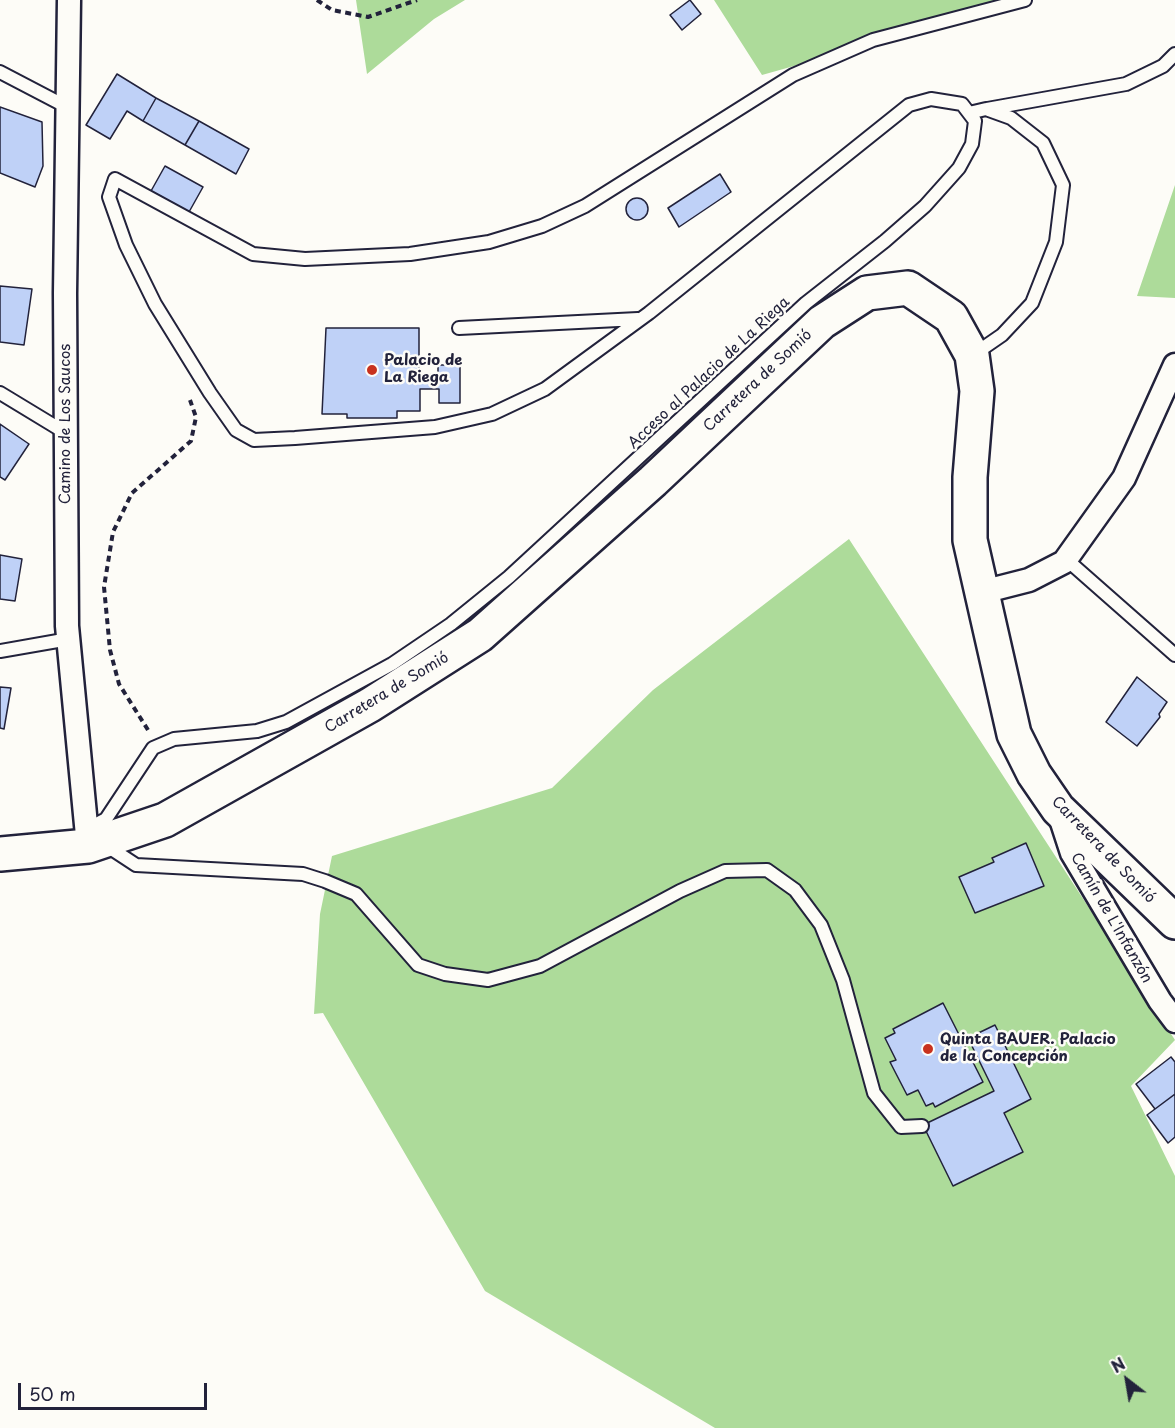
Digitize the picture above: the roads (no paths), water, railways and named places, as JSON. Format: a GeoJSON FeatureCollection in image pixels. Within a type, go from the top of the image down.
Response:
{"type":"FeatureCollection","features":[{"type":"Feature","properties":{"kind":"street","name":"Camino de Los Saucos"},"geometry":{"type":"LineString","coordinates":[[69,0],[66,433],[69,639],[92,839]]}},
{"type":"Feature","properties":{"kind":"street","name":"Carretera de Somió"},"geometry":{"type":"LineString","coordinates":[[0,854],[92,839],[165,820],[370,705],[480,635],[653,481],[822,321],[867,293],[908,288],[951,317],[972,356],[976,391],[970,477],[970,540],[1014,734],[1034,774],[1058,809],[1175,922]]}},
{"type":"Feature","properties":{"kind":"street"},"geometry":{"type":"LineString","coordinates":[[982,592],[1029,580],[1066,559],[1124,478],[1175,365]]}},
{"type":"Feature","properties":{"kind":"street","name":"Camín de L'Infanzón"},"geometry":{"type":"LineString","coordinates":[[1058,809],[1072,853],[1160,1001],[1175,1021]]}},
{"type":"Feature","properties":{"kind":"lane"},"geometry":{"type":"LineString","coordinates":[[1025,0],[873,40],[793,75],[585,206],[542,226],[489,242],[410,254],[305,259],[253,254],[115,179],[109,197],[126,245],[155,304],[236,430],[254,440],[435,427],[492,414],[545,389],[608,345],[909,105],[932,99],[962,104],[969,113],[1126,84],[1163,66],[1175,54]]}},
{"type":"Feature","properties":{"kind":"lane"},"geometry":{"type":"LineString","coordinates":[[0,72],[68,108]]}},
{"type":"Feature","properties":{"kind":"lane"},"geometry":{"type":"LineString","coordinates":[[972,356],[1002,335],[1032,303],[1056,242],[1063,185],[1043,143],[1011,118],[986,109]]}},
{"type":"Feature","properties":{"kind":"lane","name":"Acceso al Palacio de La Riega"},"geometry":{"type":"LineString","coordinates":[[92,839],[153,748],[174,740],[257,731],[286,722],[392,664],[451,624],[527,561],[806,303],[925,206],[958,168],[972,144],[975,121],[969,113]]}},
{"type":"Feature","properties":{"kind":"lane"},"geometry":{"type":"LineString","coordinates":[[459,328],[638,319]]}},
{"type":"Feature","properties":{"kind":"lane"},"geometry":{"type":"LineString","coordinates":[[0,393],[66,433]]}},
{"type":"Feature","properties":{"kind":"lane"},"geometry":{"type":"LineString","coordinates":[[1066,559],[1175,655]]}},
{"type":"Feature","properties":{"kind":"lane"},"geometry":{"type":"LineString","coordinates":[[0,651],[69,639]]}},
{"type":"Feature","properties":{"kind":"lane"},"geometry":{"type":"LineString","coordinates":[[92,839],[136,865],[303,874],[325,881],[356,894],[418,964],[445,974],[488,980],[540,966],[680,891],[725,871],[767,870],[795,890],[821,925],[843,980],[874,1093],[902,1127],[922,1126]]}},
{"type":"Feature","properties":{"kind":"place","name":"Palacio de La Riega"},"geometry":{"type":"Point","coordinates":[372,370]}},
{"type":"Feature","properties":{"kind":"place","name":"Quinta BAUER. Palacio de la Concepción"},"geometry":{"type":"Point","coordinates":[928,1049]}}]}
